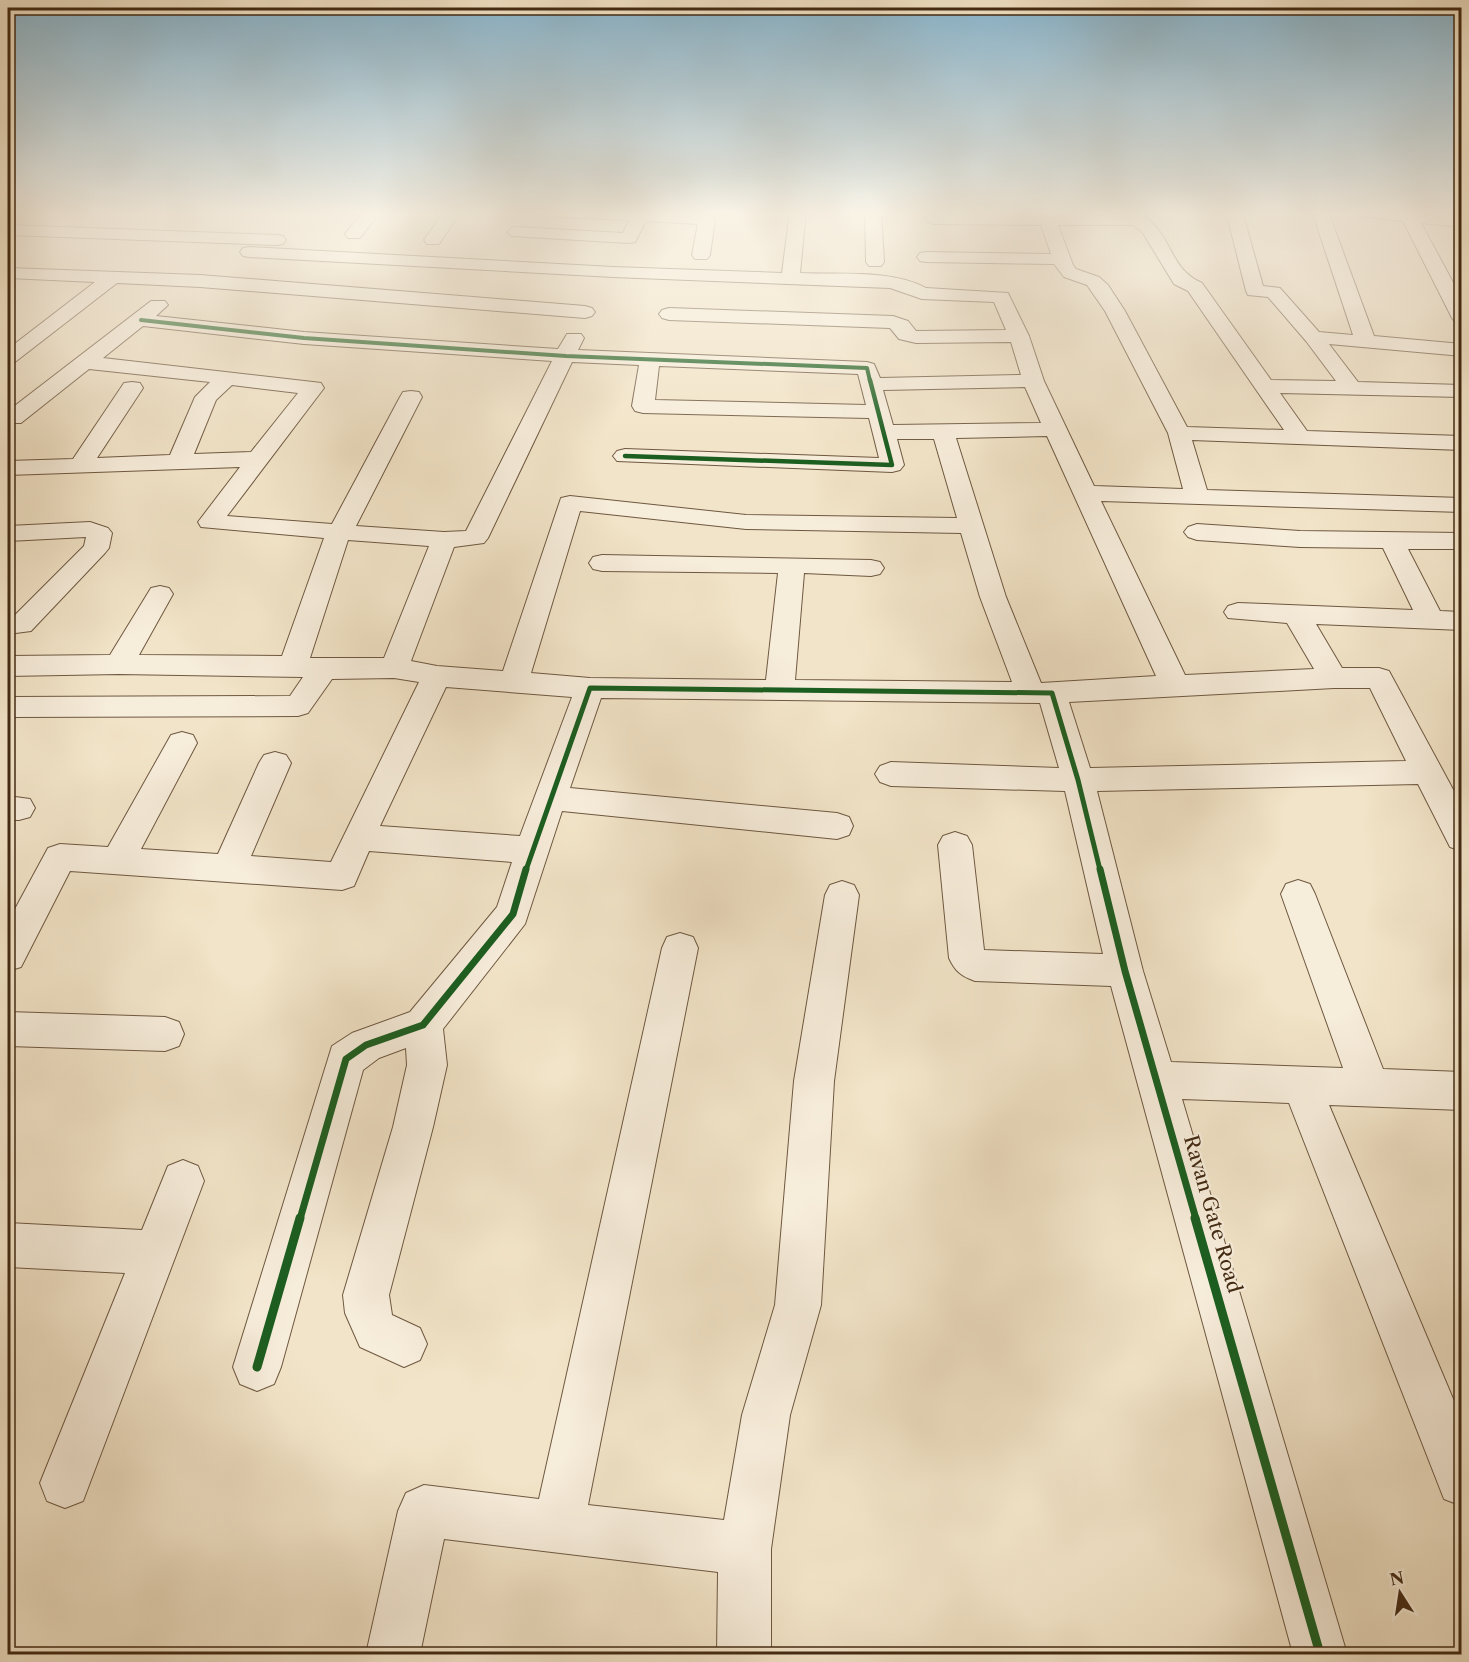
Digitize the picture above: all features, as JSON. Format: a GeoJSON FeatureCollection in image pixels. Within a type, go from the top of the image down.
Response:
{"type":"FeatureCollection","features":[{"type":"Feature","properties":{"kind":"street"},"geometry":{"type":"LineString","coordinates":[[8,358],[98,289]]}},
{"type":"Feature","properties":{"kind":"street"},"geometry":{"type":"LineString","coordinates":[[9,424],[141,320],[177,289]]}},
{"type":"Feature","properties":{"kind":"street"},"geometry":{"type":"LineString","coordinates":[[86,362],[313,388],[210,522],[444,540],[475,538],[566,356],[590,302],[337,289]]}},
{"type":"Feature","properties":{"kind":"street"},"geometry":{"type":"LineString","coordinates":[[912,289],[922,293],[1001,297],[1019,336],[1033,381],[1175,685]]}},
{"type":"Feature","properties":{"kind":"street"},"geometry":{"type":"LineString","coordinates":[[1099,289],[1107,298],[1179,433],[1197,495]]}},
{"type":"Feature","properties":{"kind":"street"},"geometry":{"type":"LineString","coordinates":[[1196,289],[1301,438]]}},
{"type":"Feature","properties":{"kind":"street"},"geometry":{"type":"LineString","coordinates":[[1254,289],[1255,291],[1273,292],[1313,337],[1352,387]]}},
{"type":"Feature","properties":{"kind":"street"},"geometry":{"type":"LineString","coordinates":[[1347,289],[1366,342]]}},
{"type":"Feature","properties":{"kind":"street"},"geometry":{"type":"LineString","coordinates":[[1446,289],[1461,318]]}},
{"type":"Feature","properties":{"kind":"street"},"geometry":{"type":"LineString","coordinates":[[669,314],[893,322],[901,325],[906,335],[916,338],[1019,336]]}},
{"type":"Feature","properties":{"kind":"street"},"geometry":{"type":"LineString","coordinates":[[141,320],[304,338],[566,356],[867,368],[892,465],[625,456]]}},
{"type":"Feature","properties":{"kind":"street"},"geometry":{"type":"LineString","coordinates":[[1313,337],[1461,350]]}},
{"type":"Feature","properties":{"kind":"street"},"geometry":{"type":"LineString","coordinates":[[650,360],[643,406],[789,411],[943,432],[1056,429]]}},
{"type":"Feature","properties":{"kind":"street"},"geometry":{"type":"LineString","coordinates":[[179,462],[206,398],[228,378]]}},
{"type":"Feature","properties":{"kind":"street"},"geometry":{"type":"LineString","coordinates":[[871,384],[1033,381]]}},
{"type":"Feature","properties":{"kind":"street"},"geometry":{"type":"LineString","coordinates":[[1264,386],[1461,391]]}},
{"type":"Feature","properties":{"kind":"street"},"geometry":{"type":"LineString","coordinates":[[80,466],[132,388]]}},
{"type":"Feature","properties":{"kind":"street"},"geometry":{"type":"LineString","coordinates":[[292,666],[332,547],[411,397]]}},
{"type":"Feature","properties":{"kind":"street","name":"Ravan Gate Road"},"geometry":{"type":"LineString","coordinates":[[943,432],[993,597],[1041,693],[1078,780],[1125,971],[1320,1654]]}},
{"type":"Feature","properties":{"kind":"street"},"geometry":{"type":"LineString","coordinates":[[1179,433],[1461,443]]}},
{"type":"Feature","properties":{"kind":"street"},"geometry":{"type":"LineString","coordinates":[[8,468],[258,459]]}},
{"type":"Feature","properties":{"kind":"street"},"geometry":{"type":"LineString","coordinates":[[1085,493],[1461,505]]}},
{"type":"Feature","properties":{"kind":"street"},"geometry":{"type":"LineString","coordinates":[[1278,499],[1300,539]]}},
{"type":"Feature","properties":{"kind":"street"},"geometry":{"type":"LineString","coordinates":[[514,682],[570,502],[746,522],[970,526]]}},
{"type":"Feature","properties":{"kind":"street"},"geometry":{"type":"LineString","coordinates":[[8,533],[90,529],[99,533],[96,548],[12,631]]}},
{"type":"Feature","properties":{"kind":"street"},"geometry":{"type":"LineString","coordinates":[[1197,532],[1300,539],[1461,541]]}},
{"type":"Feature","properties":{"kind":"street"},"geometry":{"type":"LineString","coordinates":[[394,668],[444,540]]}},
{"type":"Feature","properties":{"kind":"street"},"geometry":{"type":"LineString","coordinates":[[1392,541],[1452,623]]}},
{"type":"Feature","properties":{"kind":"street"},"geometry":{"type":"LineString","coordinates":[[602,563],[872,568]]}},
{"type":"Feature","properties":{"kind":"street"},"geometry":{"type":"LineString","coordinates":[[779,690],[792,565]]}},
{"type":"Feature","properties":{"kind":"street"},"geometry":{"type":"LineString","coordinates":[[119,664],[160,594]]}},
{"type":"Feature","properties":{"kind":"street"},"geometry":{"type":"LineString","coordinates":[[1238,612],[1452,623]]}},
{"type":"Feature","properties":{"kind":"street"},"geometry":{"type":"LineString","coordinates":[[1296,614],[1334,678]]}},
{"type":"Feature","properties":{"kind":"street"},"geometry":{"type":"LineString","coordinates":[[8,666],[119,664],[292,666],[324,669],[394,668],[437,676],[590,688],[1041,693],[1175,685],[1379,678],[1461,838]]}},
{"type":"Feature","properties":{"kind":"street"},"geometry":{"type":"LineString","coordinates":[[8,707],[298,706],[324,669]]}},
{"type":"Feature","properties":{"kind":"street"},"geometry":{"type":"LineString","coordinates":[[8,956],[60,857],[342,876],[358,837],[437,676]]}},
{"type":"Feature","properties":{"kind":"street"},"geometry":{"type":"LineString","coordinates":[[257,1367],[346,1059],[366,1045],[423,1025],[513,914],[532,850],[590,688]]}},
{"type":"Feature","properties":{"kind":"street"},"geometry":{"type":"LineString","coordinates":[[117,862],[182,743]]}},
{"type":"Feature","properties":{"kind":"street"},"geometry":{"type":"LineString","coordinates":[[228,869],[275,763]]}},
{"type":"Feature","properties":{"kind":"street"},"geometry":{"type":"LineString","coordinates":[[891,774],[1078,780],[1429,772]]}},
{"type":"Feature","properties":{"kind":"street"},"geometry":{"type":"LineString","coordinates":[[551,798],[837,826]]}},
{"type":"Feature","properties":{"kind":"street"},"geometry":{"type":"LineString","coordinates":[[358,837],[532,850]]}},
{"type":"Feature","properties":{"kind":"street"},"geometry":{"type":"LineString","coordinates":[[955,845],[967,958],[975,964],[1125,971]]}},
{"type":"Feature","properties":{"kind":"street"},"geometry":{"type":"LineString","coordinates":[[1298,894],[1370,1087]]}},
{"type":"Feature","properties":{"kind":"street"},"geometry":{"type":"LineString","coordinates":[[744,1654],[745,1549],[766,1415],[798,1305],[814,1081],[842,895]]}},
{"type":"Feature","properties":{"kind":"street"},"geometry":{"type":"LineString","coordinates":[[558,1527],[680,948]]}},
{"type":"Feature","properties":{"kind":"street"},"geometry":{"type":"LineString","coordinates":[[404,1344],[376,1331],[368,1312],[366,1295],[413,1127],[427,1065],[423,1025]]}},
{"type":"Feature","properties":{"kind":"street"},"geometry":{"type":"LineString","coordinates":[[8,1029],[165,1034]]}},
{"type":"Feature","properties":{"kind":"street"},"geometry":{"type":"LineString","coordinates":[[1156,1080],[1302,1087],[1461,1090]]}},
{"type":"Feature","properties":{"kind":"street"},"geometry":{"type":"LineString","coordinates":[[1302,1087],[1461,1481]]}},
{"type":"Feature","properties":{"kind":"street"},"geometry":{"type":"LineString","coordinates":[[65,1483],[183,1181]]}},
{"type":"Feature","properties":{"kind":"street"},"geometry":{"type":"LineString","coordinates":[[8,1245],[154,1253]]}},
{"type":"Feature","properties":{"kind":"street"},"geometry":{"type":"LineString","coordinates":[[393,1654],[424,1511],[745,1549]]}},
{"type":"Feature","properties":{"kind":"cycle path"},"geometry":{"type":"LineString","coordinates":[[141,320],[304,338],[566,356],[867,368],[892,465],[625,456]]}},
{"type":"Feature","properties":{"kind":"cycle path"},"geometry":{"type":"LineString","coordinates":[[257,1367],[346,1059],[366,1045],[423,1025],[513,914],[532,850],[590,688],[1052,693],[1078,780],[1125,971],[1320,1654]]}}]}
